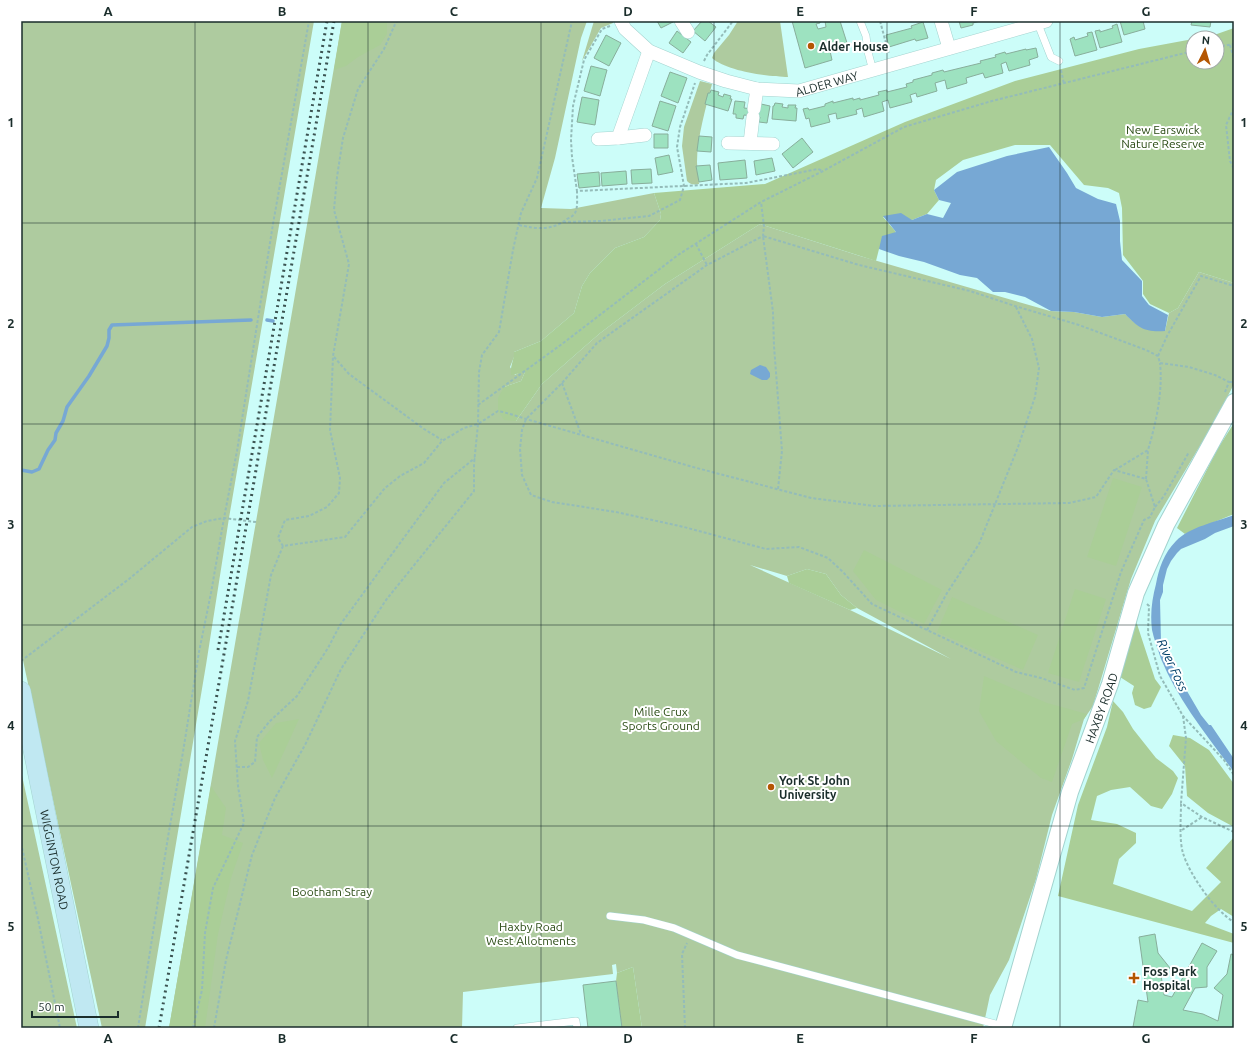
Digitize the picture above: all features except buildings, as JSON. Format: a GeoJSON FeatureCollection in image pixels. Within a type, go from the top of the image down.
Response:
{"type":"FeatureCollection","features":[{"type":"Feature","properties":{"kind":"main road","name":"WIGGINTON ROAD"},"geometry":{"type":"LineString","coordinates":[[21,691],[89,1028]]}},
{"type":"Feature","properties":{"kind":"street","name":"ALDER WAY"},"geometry":{"type":"LineString","coordinates":[[621,21],[625,29],[649,51],[699,72],[756,89],[799,91],[1042,22]]}},
{"type":"Feature","properties":{"kind":"street"},"geometry":{"type":"LineString","coordinates":[[941,21],[949,48]]}},
{"type":"Feature","properties":{"kind":"street"},"geometry":{"type":"LineString","coordinates":[[618,138],[649,51]]}},
{"type":"Feature","properties":{"kind":"street"},"geometry":{"type":"LineString","coordinates":[[750,143],[756,89]]}},
{"type":"Feature","properties":{"kind":"street"},"geometry":{"type":"LineString","coordinates":[[598,139],[646,135]]}},
{"type":"Feature","properties":{"kind":"street"},"geometry":{"type":"LineString","coordinates":[[728,143],[773,144]]}},
{"type":"Feature","properties":{"kind":"street","name":"HAXBY ROAD"},"geometry":{"type":"LineString","coordinates":[[1003,1027],[1070,792],[1110,684],[1136,593],[1166,525],[1230,398]]}},
{"type":"Feature","properties":{"kind":"lane"},"geometry":{"type":"LineString","coordinates":[[860,21],[866,36],[873,71]]}},
{"type":"Feature","properties":{"kind":"lane"},"geometry":{"type":"LineString","coordinates":[[1042,22],[1051,57],[1058,61]]}},
{"type":"Feature","properties":{"kind":"lane"},"geometry":{"type":"LineString","coordinates":[[610,916],[644,920],[674,928],[737,954],[1003,1027]]}},
{"type":"Feature","properties":{"kind":"lane"},"geometry":{"type":"LineString","coordinates":[[517,1028],[576,1021],[577,1028]]}},
{"type":"Feature","properties":{"kind":"path"},"geometry":{"type":"LineString","coordinates":[[138,1028],[199,652],[212,593],[224,518],[238,451],[273,224],[309,21]]}},
{"type":"Feature","properties":{"kind":"path"},"geometry":{"type":"LineString","coordinates":[[283,546],[278,538],[285,520],[310,516],[327,507],[339,493],[340,478],[330,430],[333,356],[349,264],[334,210],[343,138],[358,89],[384,49],[397,21]]}},
{"type":"Feature","properties":{"kind":"path"},"geometry":{"type":"LineString","coordinates":[[214,1028],[226,960],[252,855],[275,798],[305,745],[341,669],[386,600],[474,491],[478,424],[478,372],[482,355],[499,332],[521,213],[537,178],[572,21]]}},
{"type":"Feature","properties":{"kind":"path"},"geometry":{"type":"LineString","coordinates":[[563,222],[600,221],[649,216],[680,200],[684,186],[677,146],[680,127],[699,72],[707,56],[733,21]]}},
{"type":"Feature","properties":{"kind":"path"},"geometry":{"type":"LineString","coordinates":[[880,21],[892,65]]}},
{"type":"Feature","properties":{"kind":"path"},"geometry":{"type":"LineString","coordinates":[[1225,46],[1234,44]]}},
{"type":"Feature","properties":{"kind":"path"},"geometry":{"type":"LineString","coordinates":[[1230,45],[1234,59]]}},
{"type":"Feature","properties":{"kind":"path"},"geometry":{"type":"LineString","coordinates":[[478,405],[562,344],[678,255],[761,202],[823,171],[904,127],[992,101],[1185,53]]}},
{"type":"Feature","properties":{"kind":"path"},"geometry":{"type":"LineString","coordinates":[[1058,61],[1064,84]]}},
{"type":"Feature","properties":{"kind":"path"},"geometry":{"type":"LineString","coordinates":[[1234,108],[1226,125],[1230,160],[1234,169]]}},
{"type":"Feature","properties":{"kind":"path"},"geometry":{"type":"LineString","coordinates":[[684,186],[746,183],[818,169],[823,171]]}},
{"type":"Feature","properties":{"kind":"path"},"geometry":{"type":"LineString","coordinates":[[519,225],[536,229],[553,227],[563,222],[574,214],[576,208],[577,191]]}},
{"type":"Feature","properties":{"kind":"path"},"geometry":{"type":"LineString","coordinates":[[761,202],[764,226],[763,236],[773,312],[774,353],[782,451],[778,489]]}},
{"type":"Feature","properties":{"kind":"path"},"geometry":{"type":"LineString","coordinates":[[1158,356],[1146,350],[1079,325],[970,291],[859,266],[763,236],[707,266],[597,343],[562,383],[526,419],[522,430],[520,449],[522,475],[531,495],[552,502],[616,512],[684,527],[766,549],[799,547],[828,558],[872,604],[1016,672],[1041,678],[1075,690],[1084,688],[1121,572],[1144,520],[1150,517],[1154,507],[1164,496],[1190,452]]}},
{"type":"Feature","properties":{"kind":"path"},"geometry":{"type":"LineString","coordinates":[[696,244],[707,266]]}},
{"type":"Feature","properties":{"kind":"path"},"geometry":{"type":"LineString","coordinates":[[1154,507],[1146,479],[1148,450],[1152,437],[1162,377],[1158,356],[1167,336],[1201,276],[1234,286]]}},
{"type":"Feature","properties":{"kind":"path"},"geometry":{"type":"LineString","coordinates":[[927,630],[947,593],[979,544],[1018,447],[1035,397],[1039,368],[1032,339],[1015,306]]}},
{"type":"Feature","properties":{"kind":"path"},"geometry":{"type":"LineString","coordinates":[[333,356],[349,374],[442,441]]}},
{"type":"Feature","properties":{"kind":"path"},"geometry":{"type":"LineString","coordinates":[[1160,363],[1189,366],[1215,375],[1229,382],[1234,382]]}},
{"type":"Feature","properties":{"kind":"path"},"geometry":{"type":"LineString","coordinates":[[1229,382],[1230,398]]}},
{"type":"Feature","properties":{"kind":"path"},"geometry":{"type":"LineString","coordinates":[[562,383],[581,435]]}},
{"type":"Feature","properties":{"kind":"path"},"geometry":{"type":"LineString","coordinates":[[283,546],[345,537],[385,488],[400,476],[424,463],[442,441],[464,428],[478,424],[498,411],[511,413],[526,419],[693,467],[811,498],[874,506],[1069,503],[1096,497],[1114,470],[1148,450]]}},
{"type":"Feature","properties":{"kind":"path"},"geometry":{"type":"LineString","coordinates":[[237,767],[248,767],[255,762],[257,737],[269,722],[297,696],[328,648],[340,625],[444,483],[475,458]]}},
{"type":"Feature","properties":{"kind":"path"},"geometry":{"type":"LineString","coordinates":[[1114,470],[1146,479]]}},
{"type":"Feature","properties":{"kind":"path"},"geometry":{"type":"LineString","coordinates":[[21,662],[129,579],[192,526],[207,521],[224,518],[256,522]]}},
{"type":"Feature","properties":{"kind":"path"},"geometry":{"type":"LineString","coordinates":[[193,1028],[202,990],[205,934],[214,888],[244,823],[238,786],[236,741],[248,701],[271,575],[283,546]]}},
{"type":"Feature","properties":{"kind":"path"},"geometry":{"type":"LineString","coordinates":[[1145,603],[1149,606],[1148,633],[1160,676],[1182,716],[1224,760],[1234,775]]}},
{"type":"Feature","properties":{"kind":"path"},"geometry":{"type":"LineString","coordinates":[[1182,716],[1186,738],[1181,804],[1181,840],[1183,853],[1188,866],[1216,908],[1234,922]]}},
{"type":"Feature","properties":{"kind":"path"},"geometry":{"type":"LineString","coordinates":[[1181,804],[1202,817],[1234,832]]}},
{"type":"Feature","properties":{"kind":"path"},"geometry":{"type":"LineString","coordinates":[[1182,830],[1202,817]]}},
{"type":"Feature","properties":{"kind":"path"},"geometry":{"type":"LineString","coordinates":[[21,843],[60,1028]]}},
{"type":"Feature","properties":{"kind":"path"},"geometry":{"type":"LineString","coordinates":[[685,1028],[682,954],[685,945],[693,936]]}},
{"type":"Feature","properties":{"kind":"green space"},"geometry":{"type":"Polygon","coordinates":[[[21,21],[314,21],[229,518],[145,1028],[102,1028],[21,651],[21,21]]]}},
{"type":"Feature","properties":{"kind":"green space"},"geometry":{"type":"Polygon","coordinates":[[[342,21],[587,21],[581,38],[555,158],[541,208],[571,209],[654,193],[661,214],[660,220],[644,237],[615,248],[590,273],[582,286],[574,313],[541,341],[514,352],[514,357],[510,367],[515,375],[520,372],[525,372],[521,381],[504,387],[516,421],[542,384],[599,334],[665,284],[760,224],[860,256],[1050,311],[1074,312],[1102,317],[1125,314],[1136,324],[1165,331],[1169,313],[1178,308],[1199,272],[1234,283],[1234,384],[1216,419],[1155,521],[1131,579],[1093,706],[1084,719],[1072,759],[1052,815],[1036,879],[1009,960],[990,995],[983,1028],[642,1028],[633,967],[617,973],[616,964],[612,965],[613,974],[463,992],[462,1028],[169,1028],[342,21]],[[750,565],[850,610],[951,659],[857,608],[841,595],[826,574],[807,569],[787,576],[750,565]]]}},
{"type":"Feature","properties":{"kind":"green space"},"geometry":{"type":"Polygon","coordinates":[[[342,21],[387,21],[387,34],[380,45],[358,57],[346,66],[334,70],[342,21]]]}},
{"type":"Feature","properties":{"kind":"green space"},"geometry":{"type":"Polygon","coordinates":[[[594,21],[613,21],[613,23],[601,28],[582,61],[594,21]]]}},
{"type":"Feature","properties":{"kind":"green space"},"geometry":{"type":"Polygon","coordinates":[[[738,21],[780,21],[788,77],[770,76],[737,70],[719,63],[712,58],[714,53],[738,21]]]}},
{"type":"Feature","properties":{"kind":"green space","name":"New Earswick Nature Reserve"},"geometry":{"type":"Polygon","coordinates":[[[1234,28],[1234,283],[1199,272],[1178,308],[1169,313],[1150,304],[1143,294],[1143,281],[1123,255],[1122,208],[1119,193],[1108,188],[1084,185],[1050,145],[1015,145],[963,160],[936,180],[934,190],[939,200],[927,214],[912,220],[883,217],[896,232],[879,249],[876,261],[760,224],[665,284],[599,334],[542,384],[516,421],[504,420],[498,411],[498,398],[504,387],[521,381],[525,372],[511,375],[514,352],[541,341],[574,313],[582,286],[590,273],[615,248],[644,237],[660,220],[661,214],[654,193],[765,184],[905,122],[1015,81],[1139,49],[1185,40],[1185,70],[1225,70],[1225,31],[1234,28]]]}},
{"type":"Feature","properties":{"kind":"green space"},"geometry":{"type":"Polygon","coordinates":[[[700,81],[712,84],[698,143],[697,162],[699,184],[694,185],[687,181],[682,146],[684,127],[700,81]]]}},
{"type":"Feature","properties":{"kind":"green space"},"geometry":{"type":"Polygon","coordinates":[[[1234,423],[1234,514],[1185,534],[1177,528],[1218,448],[1234,423]]]}},
{"type":"Feature","properties":{"kind":"green space"},"geometry":{"type":"Polygon","coordinates":[[[1113,478],[1142,487],[1116,566],[1087,557],[1113,478]]]}},
{"type":"Feature","properties":{"kind":"green space"},"geometry":{"type":"Polygon","coordinates":[[[864,550],[942,590],[924,624],[876,600],[853,571],[864,550]]]}},
{"type":"Feature","properties":{"kind":"green space"},"geometry":{"type":"Polygon","coordinates":[[[807,569],[826,574],[841,595],[857,608],[850,610],[789,583],[787,576],[807,569]]]}},
{"type":"Feature","properties":{"kind":"green space"},"geometry":{"type":"Polygon","coordinates":[[[1075,589],[1106,599],[1079,682],[1048,673],[1075,589]]]}},
{"type":"Feature","properties":{"kind":"green space"},"geometry":{"type":"Polygon","coordinates":[[[952,597],[1038,635],[1023,670],[937,632],[952,597]]]}},
{"type":"Feature","properties":{"kind":"green space"},"geometry":{"type":"Polygon","coordinates":[[[1136,621],[1155,679],[1161,687],[1151,707],[1144,709],[1135,705],[1132,693],[1134,686],[1120,677],[1136,621]]]}},
{"type":"Feature","properties":{"kind":"green space"},"geometry":{"type":"Polygon","coordinates":[[[984,676],[1047,703],[1087,714],[1084,719],[1072,724],[1052,782],[1041,778],[996,741],[979,711],[984,676]]]}},
{"type":"Feature","properties":{"kind":"green space"},"geometry":{"type":"Polygon","coordinates":[[[1113,701],[1123,712],[1133,729],[1156,758],[1173,771],[1178,778],[1172,794],[1162,809],[1151,806],[1130,787],[1111,790],[1097,796],[1091,820],[1117,824],[1136,833],[1136,843],[1119,859],[1113,884],[1192,911],[1221,882],[1206,868],[1234,837],[1234,917],[1221,909],[1211,916],[1205,923],[1234,934],[1234,943],[1058,896],[1078,805],[1107,727],[1113,701]]]}},
{"type":"Feature","properties":{"kind":"green space"},"geometry":{"type":"Polygon","coordinates":[[[299,719],[272,778],[263,760],[259,743],[276,723],[299,719]]]}},
{"type":"Feature","properties":{"kind":"green space"},"geometry":{"type":"Polygon","coordinates":[[[1173,735],[1190,738],[1209,750],[1234,784],[1234,827],[1208,813],[1187,796],[1185,766],[1169,746],[1173,735]]]}},
{"type":"Feature","properties":{"kind":"green space"},"geometry":{"type":"Polygon","coordinates":[[[21,771],[77,1028],[21,1028],[21,771]]]}},
{"type":"Feature","properties":{"kind":"green space"},"geometry":{"type":"Polygon","coordinates":[[[211,786],[226,808],[222,835],[243,843],[231,878],[218,934],[205,1028],[169,1028],[211,786]]]}},
{"type":"Feature","properties":{"kind":"green space"},"geometry":{"type":"Polygon","coordinates":[[[633,967],[642,1028],[622,1028],[616,981],[617,973],[633,967]]]}},
{"type":"Feature","properties":{"kind":"water"},"geometry":{"type":"Polygon","coordinates":[[[1049,147],[1076,188],[1098,199],[1116,204],[1120,221],[1122,260],[1142,281],[1142,296],[1149,305],[1168,315],[1165,331],[1147,330],[1139,326],[1125,314],[1102,317],[1074,312],[1051,311],[1025,297],[1005,292],[993,292],[977,278],[960,275],[924,262],[879,249],[882,236],[896,232],[883,216],[901,213],[912,220],[927,214],[943,218],[951,203],[939,200],[934,190],[957,172],[1007,156],[1049,147]]]}},
{"type":"Feature","properties":{"kind":"water"},"geometry":{"type":"Polygon","coordinates":[[[760,365],[766,367],[770,373],[770,377],[767,380],[762,380],[750,374],[751,370],[760,365]]]}},
{"type":"Feature","properties":{"kind":"water"},"geometry":{"type":"Polygon","coordinates":[[[1234,515],[1234,526],[1181,549],[1177,553],[1167,569],[1160,600],[1161,641],[1177,674],[1201,715],[1209,725],[1211,725],[1234,759],[1234,772],[1184,703],[1168,674],[1161,659],[1153,634],[1151,612],[1159,572],[1165,556],[1176,541],[1181,536],[1195,528],[1234,515]]]}},
{"type":"Feature","properties":{"kind":"waterway"},"geometry":{"type":"LineString","coordinates":[[21,470],[32,472],[39,469],[48,450],[55,440],[56,433],[63,421],[67,407],[89,376],[107,346],[109,330],[112,325],[251,320]]}},
{"type":"Feature","properties":{"kind":"waterway"},"geometry":{"type":"LineString","coordinates":[[267,320],[273,321]]}},
{"type":"Feature","properties":{"kind":"railway"},"geometry":{"type":"LineString","coordinates":[[218,650],[327,21]]}},
{"type":"Feature","properties":{"kind":"railway"},"geometry":{"type":"LineString","coordinates":[[159,1028],[334,21]]}},
{"type":"Feature","properties":{"kind":"place","name":"Alder House"},"geometry":{"type":"Point","coordinates":[811,46]}},
{"type":"Feature","properties":{"kind":"place","name":"York St John University"},"geometry":{"type":"Point","coordinates":[771,787]}},
{"type":"Feature","properties":{"kind":"place","name":"Foss Park Hospital"},"geometry":{"type":"Point","coordinates":[1134,978]}},
{"type":"Feature","properties":{"kind":"water label","name":"River Foss"},"geometry":{"type":"Point","coordinates":[1173,665]}},
{"type":"Feature","properties":{"kind":"park label","name":"Mille Crux Sports Ground"},"geometry":{"type":"Point","coordinates":[661,718]}},
{"type":"Feature","properties":{"kind":"park label","name":"Bootham Stray"},"geometry":{"type":"Point","coordinates":[332,891]}},
{"type":"Feature","properties":{"kind":"park label","name":"Haxby Road West Allotments"},"geometry":{"type":"Point","coordinates":[531,933]}}]}
